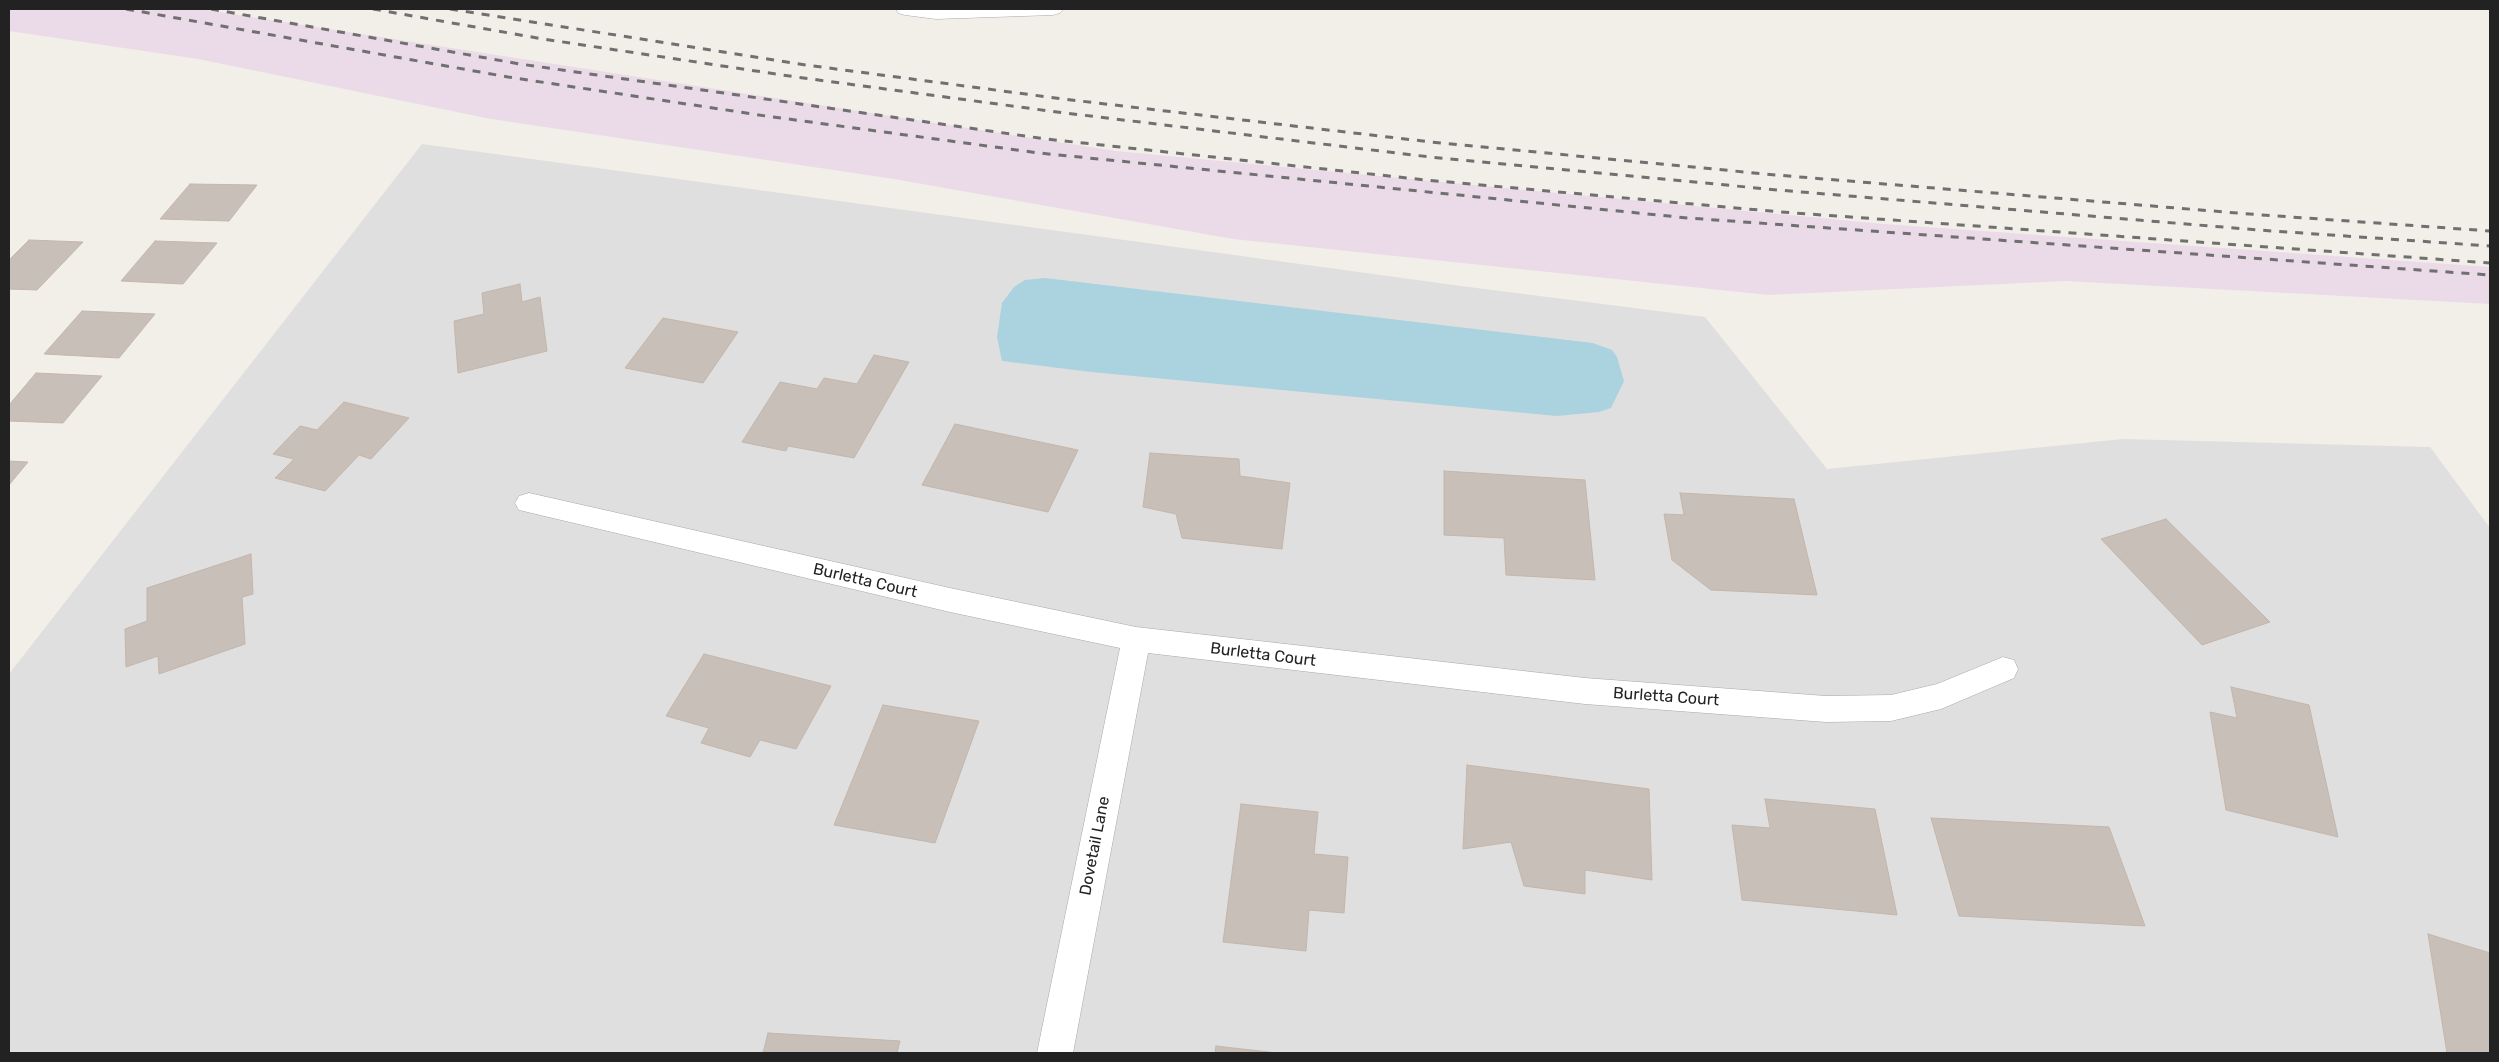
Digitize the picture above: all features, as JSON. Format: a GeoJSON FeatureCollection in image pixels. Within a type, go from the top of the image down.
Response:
{"type":"FeatureCollection","features":[{"type":"Feature","properties":{"kind":"street"},"geometry":{"type":"LineString","coordinates":[[905,9],[936,13],[1053,9]]}},
{"type":"Feature","properties":{"kind":"street","name":"Burletta Court"},"geometry":{"type":"LineString","coordinates":[[529,503],[940,598],[1136,640],[1585,691],[1826,708],[1891,708],[1940,696],[2003,669]]}},
{"type":"Feature","properties":{"kind":"street","name":"Dovetail Lane"},"geometry":{"type":"LineString","coordinates":[[1055,1053],[1136,640]]}},
{"type":"Feature","properties":{"kind":"shaded area"},"geometry":{"type":"Polygon","coordinates":[[[9,9],[200,9],[1116,151],[1884,224],[2490,267],[2490,304],[2066,281],[1768,295],[1233,239],[894,179],[491,119],[198,59],[9,31],[9,9]]]}},
{"type":"Feature","properties":{"kind":"shaded area"},"geometry":{"type":"Polygon","coordinates":[[[422,144],[1461,286],[1705,317],[1827,469],[2123,439],[2430,447],[2490,528],[2490,1053],[9,1053],[9,674],[422,144]]]}},
{"type":"Feature","properties":{"kind":"water"},"geometry":{"type":"Polygon","coordinates":[[[1045,278],[1593,343],[1612,350],[1617,357],[1624,381],[1611,408],[1599,412],[1557,416],[1091,372],[1002,361],[997,337],[1002,303],[1014,287],[1025,280],[1045,278]]]}},
{"type":"Feature","properties":{"kind":"building"},"geometry":{"type":"Polygon","coordinates":[[[190,184],[257,185],[229,221],[160,219],[190,184]]]}},
{"type":"Feature","properties":{"kind":"building"},"geometry":{"type":"Polygon","coordinates":[[[29,240],[83,242],[37,290],[9,289],[9,260],[29,240]]]}},
{"type":"Feature","properties":{"kind":"building"},"geometry":{"type":"Polygon","coordinates":[[[155,241],[217,243],[183,284],[121,281],[155,241]]]}},
{"type":"Feature","properties":{"kind":"building"},"geometry":{"type":"Polygon","coordinates":[[[520,284],[522,302],[540,297],[547,351],[458,373],[454,321],[484,314],[482,293],[520,284]]]}},
{"type":"Feature","properties":{"kind":"building"},"geometry":{"type":"Polygon","coordinates":[[[82,311],[155,314],[119,358],[44,354],[82,311]]]}},
{"type":"Feature","properties":{"kind":"building"},"geometry":{"type":"Polygon","coordinates":[[[663,318],[738,332],[703,383],[625,368],[663,318]]]}},
{"type":"Feature","properties":{"kind":"building"},"geometry":{"type":"Polygon","coordinates":[[[874,355],[909,362],[854,458],[788,446],[786,451],[742,442],[780,382],[817,389],[824,378],[857,384],[874,355]]]}},
{"type":"Feature","properties":{"kind":"building"},"geometry":{"type":"Polygon","coordinates":[[[36,373],[102,376],[63,423],[9,421],[9,405],[36,373]]]}},
{"type":"Feature","properties":{"kind":"building"},"geometry":{"type":"Polygon","coordinates":[[[344,402],[409,418],[371,459],[359,455],[325,491],[275,478],[294,459],[273,454],[300,426],[317,430],[344,402]]]}},
{"type":"Feature","properties":{"kind":"building"},"geometry":{"type":"Polygon","coordinates":[[[955,424],[1078,450],[1048,512],[922,485],[955,424]]]}},
{"type":"Feature","properties":{"kind":"building"},"geometry":{"type":"Polygon","coordinates":[[[1150,453],[1239,459],[1240,476],[1290,483],[1282,549],[1182,538],[1176,514],[1143,507],[1150,453]]]}},
{"type":"Feature","properties":{"kind":"building"},"geometry":{"type":"Polygon","coordinates":[[[9,461],[28,462],[9,485],[9,461]]]}},
{"type":"Feature","properties":{"kind":"building"},"geometry":{"type":"Polygon","coordinates":[[[1444,471],[1585,480],[1595,580],[1506,575],[1504,538],[1444,535],[1444,471]]]}},
{"type":"Feature","properties":{"kind":"building"},"geometry":{"type":"Polygon","coordinates":[[[1680,493],[1794,499],[1817,595],[1711,590],[1672,560],[1664,514],[1684,515],[1680,493]]]}},
{"type":"Feature","properties":{"kind":"building"},"geometry":{"type":"Polygon","coordinates":[[[2166,519],[2270,622],[2202,645],[2101,539],[2166,519]]]}},
{"type":"Feature","properties":{"kind":"building"},"geometry":{"type":"Polygon","coordinates":[[[251,554],[253,594],[242,597],[245,644],[159,674],[158,656],[126,667],[125,629],[147,621],[147,588],[251,554]]]}},
{"type":"Feature","properties":{"kind":"building"},"geometry":{"type":"Polygon","coordinates":[[[704,654],[831,686],[796,749],[760,740],[750,757],[701,743],[709,728],[666,716],[704,654]]]}},
{"type":"Feature","properties":{"kind":"building"},"geometry":{"type":"Polygon","coordinates":[[[2231,687],[2309,705],[2338,837],[2226,810],[2210,712],[2237,718],[2231,687]]]}},
{"type":"Feature","properties":{"kind":"building"},"geometry":{"type":"Polygon","coordinates":[[[883,705],[979,721],[935,843],[834,825],[883,705]]]}},
{"type":"Feature","properties":{"kind":"building"},"geometry":{"type":"Polygon","coordinates":[[[1467,765],[1649,789],[1652,880],[1585,870],[1585,894],[1524,886],[1511,842],[1463,849],[1467,765]]]}},
{"type":"Feature","properties":{"kind":"building"},"geometry":{"type":"Polygon","coordinates":[[[1765,799],[1875,809],[1897,915],[1742,900],[1732,825],[1770,828],[1765,799]]]}},
{"type":"Feature","properties":{"kind":"building"},"geometry":{"type":"Polygon","coordinates":[[[1241,804],[1318,812],[1314,854],[1348,857],[1344,913],[1309,910],[1306,951],[1223,942],[1241,804]]]}},
{"type":"Feature","properties":{"kind":"building"},"geometry":{"type":"Polygon","coordinates":[[[1931,818],[2109,827],[2145,926],[1959,916],[1931,818]]]}},
{"type":"Feature","properties":{"kind":"building"},"geometry":{"type":"Polygon","coordinates":[[[2428,934],[2490,953],[2490,1053],[2447,1053],[2428,934]]]}},
{"type":"Feature","properties":{"kind":"building"},"geometry":{"type":"Polygon","coordinates":[[[768,1033],[900,1041],[897,1053],[763,1053],[768,1033]]]}},
{"type":"Feature","properties":{"kind":"building"},"geometry":{"type":"Polygon","coordinates":[[[1216,1046],[1277,1053],[1215,1053],[1216,1046]]]}},
{"type":"Feature","properties":{"kind":"railway"},"geometry":{"type":"LineString","coordinates":[[126,9],[508,77],[766,116],[1039,153],[1688,218],[2490,275]]}},
{"type":"Feature","properties":{"kind":"railway"},"geometry":{"type":"LineString","coordinates":[[211,9],[520,64],[1046,139],[1426,180],[1781,212],[2490,263]]}},
{"type":"Feature","properties":{"kind":"railway"},"geometry":{"type":"LineString","coordinates":[[373,9],[543,39],[796,77],[1057,112],[1430,157],[1778,190],[2258,230],[2490,246]]}},
{"type":"Feature","properties":{"kind":"railway"},"geometry":{"type":"LineString","coordinates":[[450,9],[806,65],[1063,99],[1431,142],[1776,175],[2249,214],[2490,231]]}}]}
